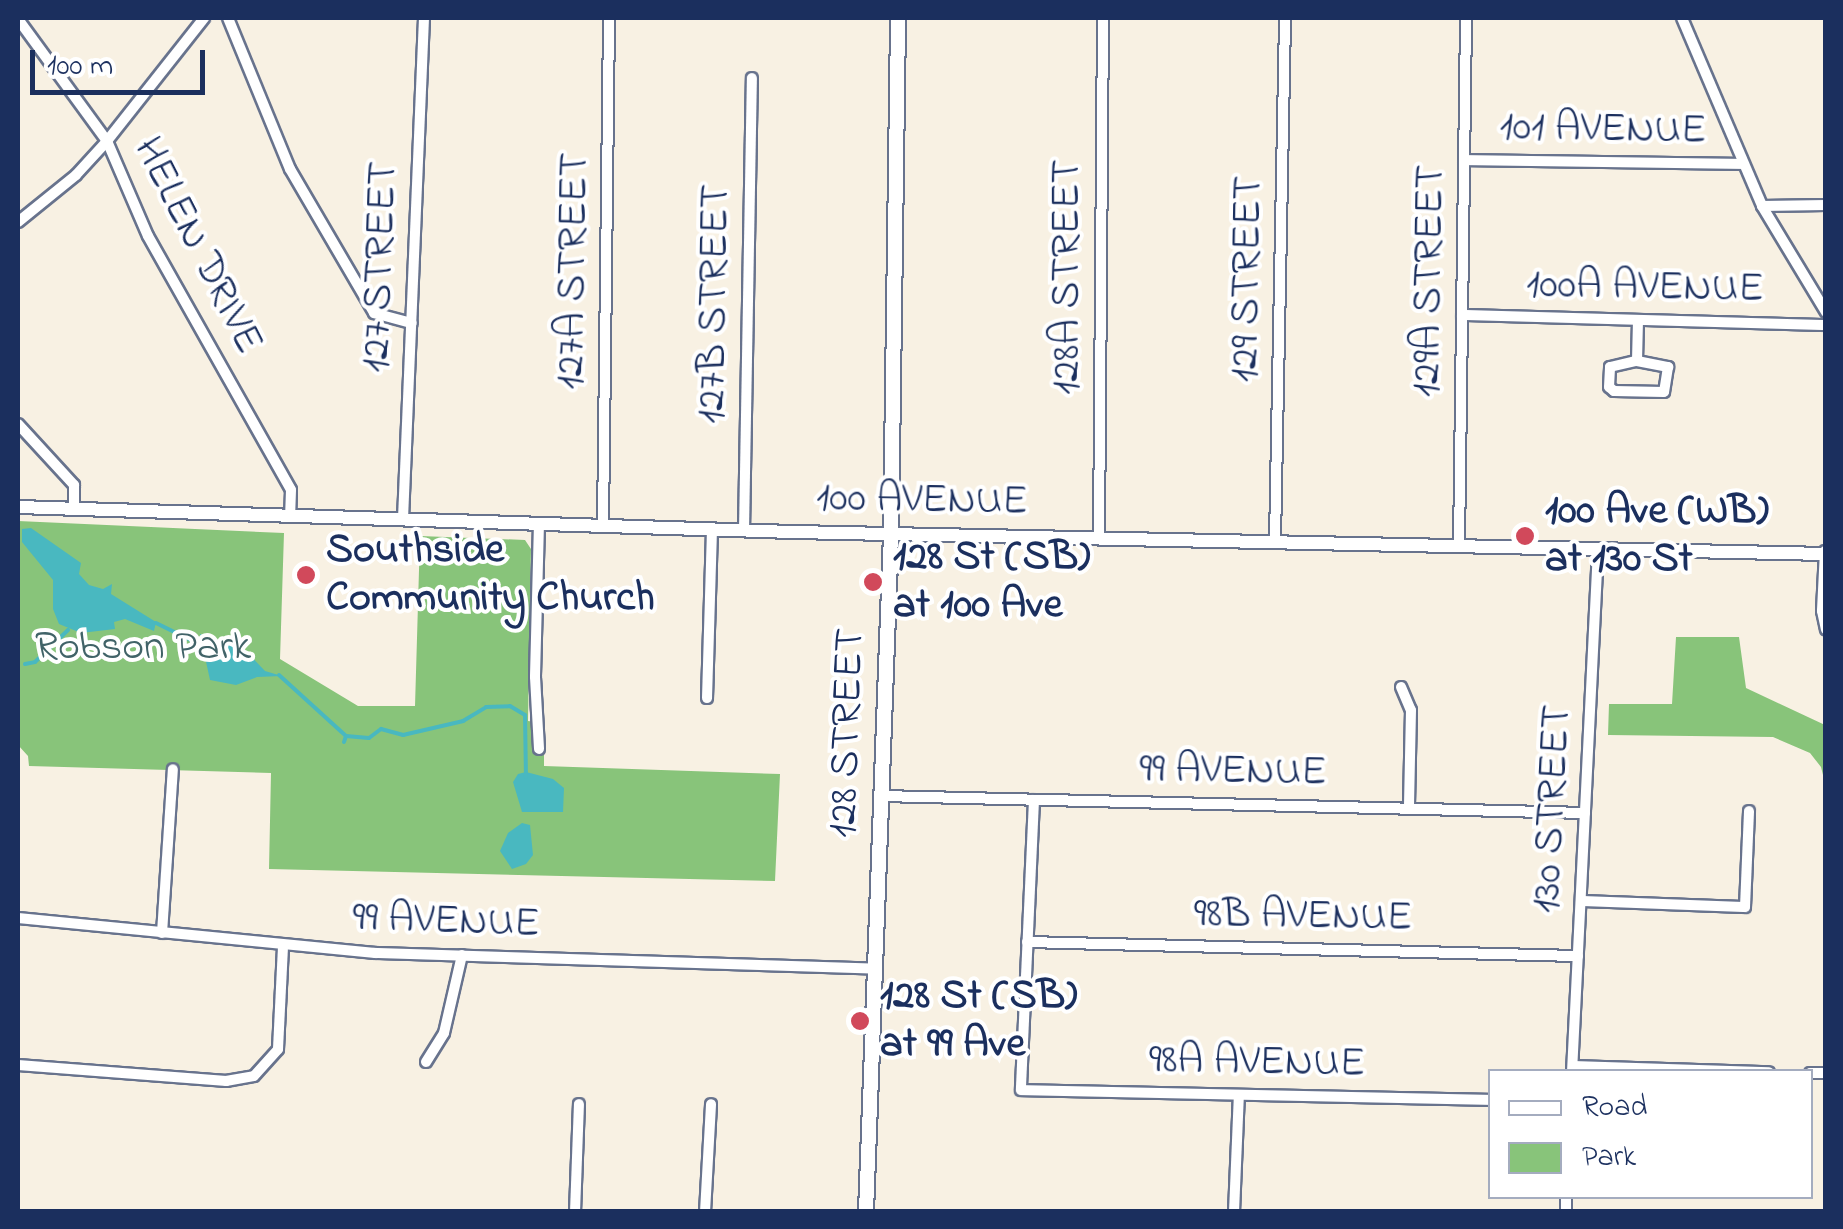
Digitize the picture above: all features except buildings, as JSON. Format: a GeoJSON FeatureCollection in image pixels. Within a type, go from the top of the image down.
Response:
{"type":"FeatureCollection","features":[{"type":"Feature","properties":{"kind":"main road","name":"128 STREET"},"geometry":{"type":"LineString","coordinates":[[866,1212],[891,534],[898,18]]}},
{"type":"Feature","properties":{"kind":"street"},"geometry":{"type":"LineString","coordinates":[[18,222],[76,175],[107,142],[204,18]]}},
{"type":"Feature","properties":{"kind":"street"},"geometry":{"type":"LineString","coordinates":[[228,18],[290,169],[374,313],[412,324]]}},
{"type":"Feature","properties":{"kind":"street","name":"127 STREET"},"geometry":{"type":"LineString","coordinates":[[403,519],[424,18]]}},
{"type":"Feature","properties":{"kind":"street","name":"127A STREET"},"geometry":{"type":"LineString","coordinates":[[603,525],[609,18]]}},
{"type":"Feature","properties":{"kind":"street","name":"128A STREET"},"geometry":{"type":"LineString","coordinates":[[1099,537],[1104,18]]}},
{"type":"Feature","properties":{"kind":"street","name":"129 STREET"},"geometry":{"type":"LineString","coordinates":[[1275,541],[1285,18]]}},
{"type":"Feature","properties":{"kind":"street","name":"129A STREET"},"geometry":{"type":"LineString","coordinates":[[1459,546],[1466,18]]}},
{"type":"Feature","properties":{"kind":"street"},"geometry":{"type":"LineString","coordinates":[[1682,18],[1762,206],[1826,312]]}},
{"type":"Feature","properties":{"kind":"street","name":"HELEN DRIVE"},"geometry":{"type":"LineString","coordinates":[[18,19],[107,142],[148,236],[291,490],[290,516]]}},
{"type":"Feature","properties":{"kind":"street","name":"127B STREET"},"geometry":{"type":"LineString","coordinates":[[744,530],[752,78]]}},
{"type":"Feature","properties":{"kind":"street","name":"101 AVENUE"},"geometry":{"type":"LineString","coordinates":[[1464,160],[1742,164]]}},
{"type":"Feature","properties":{"kind":"street"},"geometry":{"type":"LineString","coordinates":[[1762,206],[1826,206]]}},
{"type":"Feature","properties":{"kind":"street","name":"100A AVENUE"},"geometry":{"type":"LineString","coordinates":[[1462,315],[1826,324]]}},
{"type":"Feature","properties":{"kind":"street"},"geometry":{"type":"LineString","coordinates":[[1638,321],[1638,361]]}},
{"type":"Feature","properties":{"kind":"street"},"geometry":{"type":"LineString","coordinates":[[1638,361],[1668,367],[1664,392],[1614,391],[1609,387],[1610,367],[1638,361]]}},
{"type":"Feature","properties":{"kind":"street"},"geometry":{"type":"LineString","coordinates":[[18,424],[71,480],[74,508]]}},
{"type":"Feature","properties":{"kind":"street","name":"100 AVENUE"},"geometry":{"type":"LineString","coordinates":[[18,506],[891,534],[1825,553]]}},
{"type":"Feature","properties":{"kind":"street"},"geometry":{"type":"LineString","coordinates":[[539,523],[535,677],[539,749]]}},
{"type":"Feature","properties":{"kind":"street"},"geometry":{"type":"LineString","coordinates":[[707,698],[712,528]]}},
{"type":"Feature","properties":{"kind":"street","name":"130 STREET"},"geometry":{"type":"LineString","coordinates":[[1573,1069],[1598,549]]}},
{"type":"Feature","properties":{"kind":"street"},"geometry":{"type":"LineString","coordinates":[[1825,553],[1826,630]]}},
{"type":"Feature","properties":{"kind":"street"},"geometry":{"type":"LineString","coordinates":[[1401,686],[1410,710],[1409,808]]}},
{"type":"Feature","properties":{"kind":"street"},"geometry":{"type":"LineString","coordinates":[[162,933],[173,770]]}},
{"type":"Feature","properties":{"kind":"street","name":"99 AVENUE"},"geometry":{"type":"LineString","coordinates":[[881,796],[1585,813]]}},
{"type":"Feature","properties":{"kind":"street"},"geometry":{"type":"LineString","coordinates":[[1027,942],[1034,800]]}},
{"type":"Feature","properties":{"kind":"street"},"geometry":{"type":"LineString","coordinates":[[1581,901],[1745,907],[1749,811]]}},
{"type":"Feature","properties":{"kind":"street","name":"99 AVENUE"},"geometry":{"type":"LineString","coordinates":[[18,918],[282,945],[874,969]]}},
{"type":"Feature","properties":{"kind":"street","name":"98B AVENUE"},"geometry":{"type":"LineString","coordinates":[[1027,942],[1578,956]]}},
{"type":"Feature","properties":{"kind":"street","name":"98A AVENUE"},"geometry":{"type":"LineString","coordinates":[[1027,942],[1021,1090],[1488,1100]]}},
{"type":"Feature","properties":{"kind":"street"},"geometry":{"type":"LineString","coordinates":[[18,1065],[226,1081],[254,1076],[278,1049],[282,945]]}},
{"type":"Feature","properties":{"kind":"street"},"geometry":{"type":"LineString","coordinates":[[426,1062],[444,1033],[462,955]]}},
{"type":"Feature","properties":{"kind":"street"},"geometry":{"type":"LineString","coordinates":[[1234,1212],[1239,1095]]}},
{"type":"Feature","properties":{"kind":"street"},"geometry":{"type":"LineString","coordinates":[[576,1212],[579,1104]]}},
{"type":"Feature","properties":{"kind":"street"},"geometry":{"type":"LineString","coordinates":[[705,1212],[711,1104]]}},
{"type":"Feature","properties":{"kind":"green space","name":"Robson Park"},"geometry":{"type":"Polygon","coordinates":[[[18,521],[284,533],[280,659],[358,706],[415,706],[420,536],[525,540],[531,549],[528,721],[544,723],[544,766],[780,774],[775,881],[269,869],[271,773],[29,766],[28,756],[18,745],[18,521]]]}},
{"type":"Feature","properties":{"kind":"green space"},"geometry":{"type":"Polygon","coordinates":[[[1676,637],[1739,637],[1746,688],[1825,725],[1825,783],[1821,767],[1810,753],[1773,737],[1608,735],[1609,704],[1672,704],[1676,637]]]}},
{"type":"Feature","properties":{"kind":"water"},"geometry":{"type":"Polygon","coordinates":[[[31,528],[81,563],[79,574],[89,585],[103,589],[112,584],[111,594],[156,622],[154,631],[125,619],[114,622],[115,629],[81,633],[59,624],[53,609],[53,580],[22,542],[22,529],[31,528]]]}},
{"type":"Feature","properties":{"kind":"water"},"geometry":{"type":"Polygon","coordinates":[[[200,634],[244,649],[265,671],[282,676],[257,677],[236,685],[210,680],[200,634]]]}},
{"type":"Feature","properties":{"kind":"water"},"geometry":{"type":"Polygon","coordinates":[[[526,772],[553,779],[564,788],[563,812],[522,812],[513,782],[518,774],[526,772]]]}},
{"type":"Feature","properties":{"kind":"water"},"geometry":{"type":"Polygon","coordinates":[[[522,823],[530,825],[533,855],[526,864],[512,869],[500,851],[508,833],[522,823]]]}},
{"type":"Feature","properties":{"kind":"waterway"},"geometry":{"type":"LineString","coordinates":[[156,623],[201,645]]}},
{"type":"Feature","properties":{"kind":"waterway"},"geometry":{"type":"LineString","coordinates":[[25,664],[35,662],[68,630]]}},
{"type":"Feature","properties":{"kind":"waterway"},"geometry":{"type":"LineString","coordinates":[[279,675],[346,736]]}},
{"type":"Feature","properties":{"kind":"waterway"},"geometry":{"type":"LineString","coordinates":[[344,742],[346,736],[369,738],[381,729],[403,735],[463,721],[486,707],[510,706],[525,715],[526,777]]}},
{"type":"Feature","properties":{"kind":"place","name":"100 Ave (WB) at 130 St"},"geometry":{"type":"Point","coordinates":[1525,536]}},
{"type":"Feature","properties":{"kind":"place","name":"Southside Community Church"},"geometry":{"type":"Point","coordinates":[306,575]}},
{"type":"Feature","properties":{"kind":"place","name":"128 St (SB) at 100 Ave"},"geometry":{"type":"Point","coordinates":[873,582]}},
{"type":"Feature","properties":{"kind":"place","name":"128 St (SB) at 99 Ave"},"geometry":{"type":"Point","coordinates":[860,1021]}}]}
